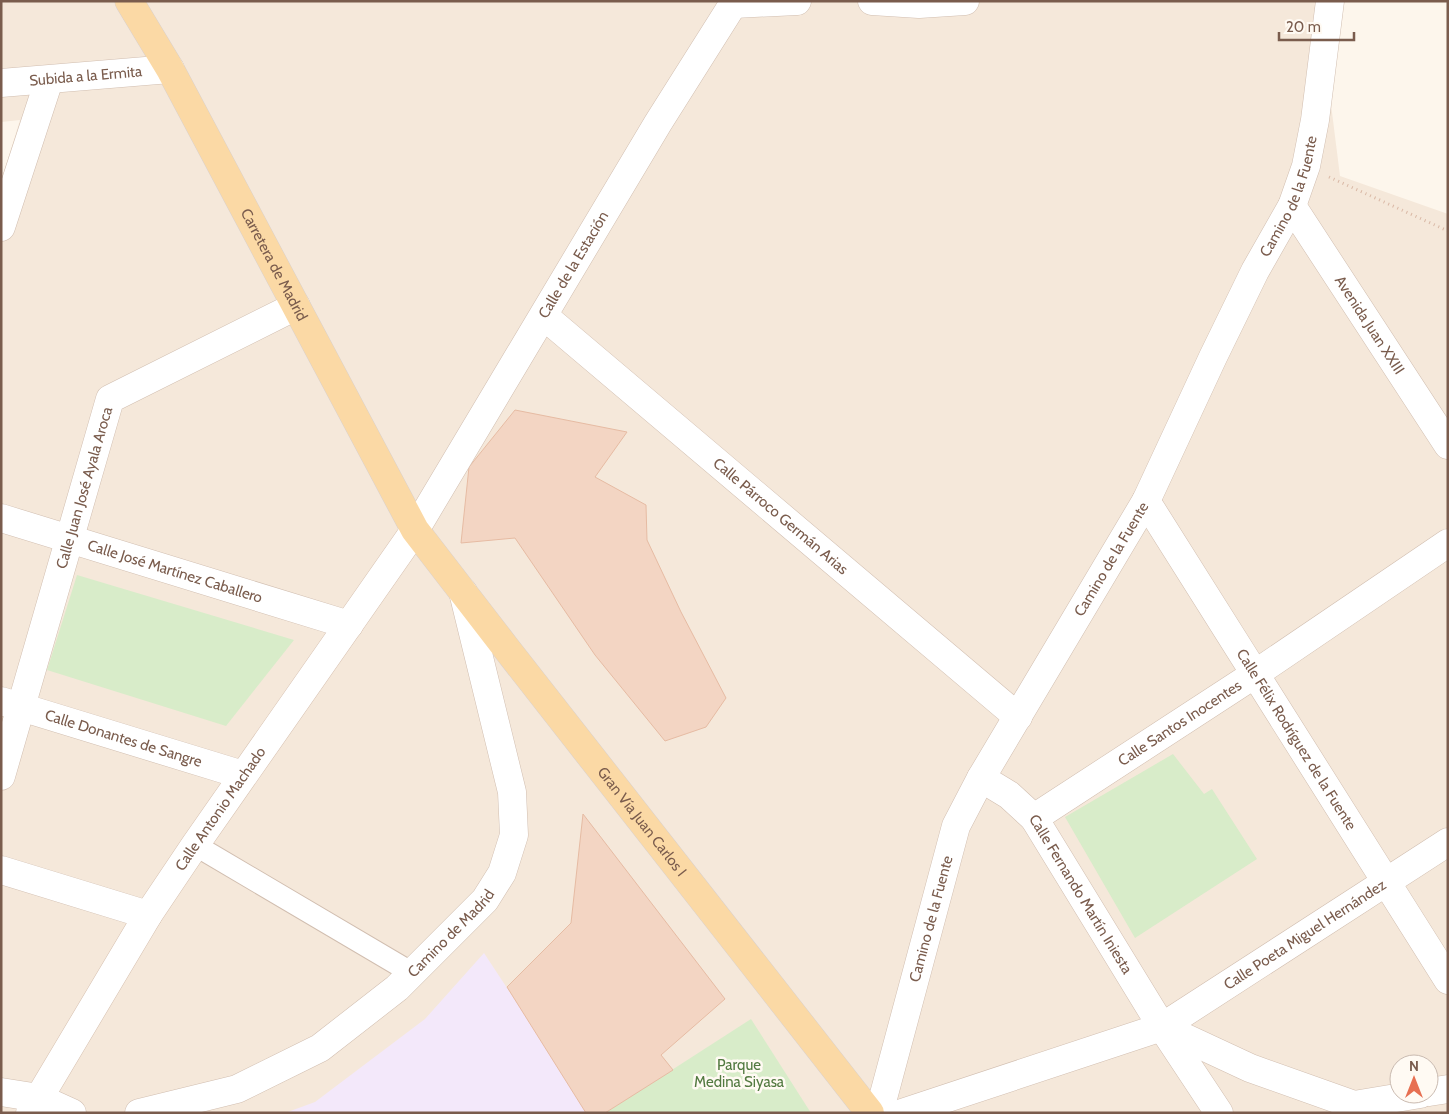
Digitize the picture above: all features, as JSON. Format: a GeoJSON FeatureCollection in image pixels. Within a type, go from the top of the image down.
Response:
{"type":"FeatureCollection","features":[{"type":"Feature","properties":{"kind":"main road","name":"Carretera de Madrid"},"geometry":{"type":"LineString","coordinates":[[129,1],[170,69],[416,530]]}},
{"type":"Feature","properties":{"kind":"main road","name":"Gran Vía Juan Carlos I"},"geometry":{"type":"LineString","coordinates":[[416,530],[870,1113]]}},
{"type":"Feature","properties":{"kind":"street"},"geometry":{"type":"LineString","coordinates":[[735,3],[798,1]]}},
{"type":"Feature","properties":{"kind":"street"},"geometry":{"type":"LineString","coordinates":[[872,1],[919,4],[964,1]]}},
{"type":"Feature","properties":{"kind":"street","name":"Camino de la Fuente"},"geometry":{"type":"LineString","coordinates":[[879,1113],[956,826],[981,778],[1146,501],[1247,288],[1292,206],[1306,166],[1315,120],[1330,1]]}},
{"type":"Feature","properties":{"kind":"street","name":"Calle de la Estación"},"geometry":{"type":"LineString","coordinates":[[416,530],[658,123],[735,3]]}},
{"type":"Feature","properties":{"kind":"street","name":"Subida a la Ermita"},"geometry":{"type":"LineString","coordinates":[[1,83],[170,69]]}},
{"type":"Feature","properties":{"kind":"street"},"geometry":{"type":"LineString","coordinates":[[1,227],[49,80]]}},
{"type":"Feature","properties":{"kind":"street","name":"Avenida Juan XXIII"},"geometry":{"type":"LineString","coordinates":[[1292,206],[1448,445]]}},
{"type":"Feature","properties":{"kind":"street","name":"Calle Juan José Ayala Aroca"},"geometry":{"type":"LineString","coordinates":[[1,776],[11,704],[70,539],[110,399],[296,306]]}},
{"type":"Feature","properties":{"kind":"street","name":"Calle Párroco Germán Arias"},"geometry":{"type":"LineString","coordinates":[[544,316],[1018,717]]}},
{"type":"Feature","properties":{"kind":"street","name":"Calle Félix Rodríguez de la Fuente"},"geometry":{"type":"LineString","coordinates":[[1146,501],[1448,980]]}},
{"type":"Feature","properties":{"kind":"street","name":"Calle José Martínez Caballero"},"geometry":{"type":"LineString","coordinates":[[1,518],[349,625]]}},
{"type":"Feature","properties":{"kind":"street","name":"Calle Antonio Machado"},"geometry":{"type":"LineString","coordinates":[[35,1105],[148,915],[194,845],[416,530]]}},
{"type":"Feature","properties":{"kind":"street","name":"Calle Santos Inocentes"},"geometry":{"type":"LineString","coordinates":[[1034,818],[1256,674],[1448,544]]}},
{"type":"Feature","properties":{"kind":"street","name":"Camino de Madrid"},"geometry":{"type":"LineString","coordinates":[[139,1113],[237,1089],[320,1048],[397,988],[485,900],[502,873],[514,835],[512,792],[463,592]]}},
{"type":"Feature","properties":{"kind":"street","name":"Calle Donantes de Sangre"},"geometry":{"type":"LineString","coordinates":[[11,704],[243,775]]}},
{"type":"Feature","properties":{"kind":"street","name":"Calle Fernando Martín Iniesta"},"geometry":{"type":"LineString","coordinates":[[981,778],[1010,794],[1034,818],[1162,1027],[1219,1113]]}},
{"type":"Feature","properties":{"kind":"street","name":"Calle Poeta Miguel Hernández"},"geometry":{"type":"LineString","coordinates":[[902,1113],[1162,1027],[1448,842]]}},
{"type":"Feature","properties":{"kind":"street"},"geometry":{"type":"LineString","coordinates":[[194,845],[412,973]]}},
{"type":"Feature","properties":{"kind":"street"},"geometry":{"type":"LineString","coordinates":[[1,870],[148,915]]}},
{"type":"Feature","properties":{"kind":"street"},"geometry":{"type":"LineString","coordinates":[[1162,1027],[1250,1068],[1354,1105],[1389,1099]]}},
{"type":"Feature","properties":{"kind":"street"},"geometry":{"type":"LineString","coordinates":[[1,1092],[35,1105],[72,1113]]}},
{"type":"Feature","properties":{"kind":"path"},"geometry":{"type":"LineString","coordinates":[[1306,166],[1448,231]]}},
{"type":"Feature","properties":{"kind":"shaded area"},"geometry":{"type":"Polygon","coordinates":[[[1,1],[1318,1],[1340,176],[1448,214],[1448,1113],[1,1113],[1,181],[20,120],[1,122],[1,1]]]}},
{"type":"Feature","properties":{"kind":"shaded area"},"geometry":{"type":"Polygon","coordinates":[[[484,953],[589,1113],[285,1113],[315,1102],[425,1019],[484,953]]]}},
{"type":"Feature","properties":{"kind":"green space"},"geometry":{"type":"Polygon","coordinates":[[[77,575],[294,640],[226,726],[47,670],[77,575]]]}},
{"type":"Feature","properties":{"kind":"green space"},"geometry":{"type":"Polygon","coordinates":[[[1173,754],[1204,794],[1212,789],[1257,859],[1135,938],[1065,817],[1173,754]]]}},
{"type":"Feature","properties":{"kind":"green space","name":"Parque Medina Siyasa"},"geometry":{"type":"Polygon","coordinates":[[[751,1019],[811,1113],[605,1113],[751,1019]]]}},
{"type":"Feature","properties":{"kind":"building"},"geometry":{"type":"Polygon","coordinates":[[[515,410],[627,432],[595,477],[646,505],[647,540],[681,612],[726,698],[706,727],[665,741],[595,655],[515,538],[461,543],[469,467],[515,410]]]}},
{"type":"Feature","properties":{"kind":"building"},"geometry":{"type":"Polygon","coordinates":[[[583,814],[725,999],[661,1055],[673,1070],[605,1113],[586,1113],[507,987],[571,923],[583,814]]]}}]}
